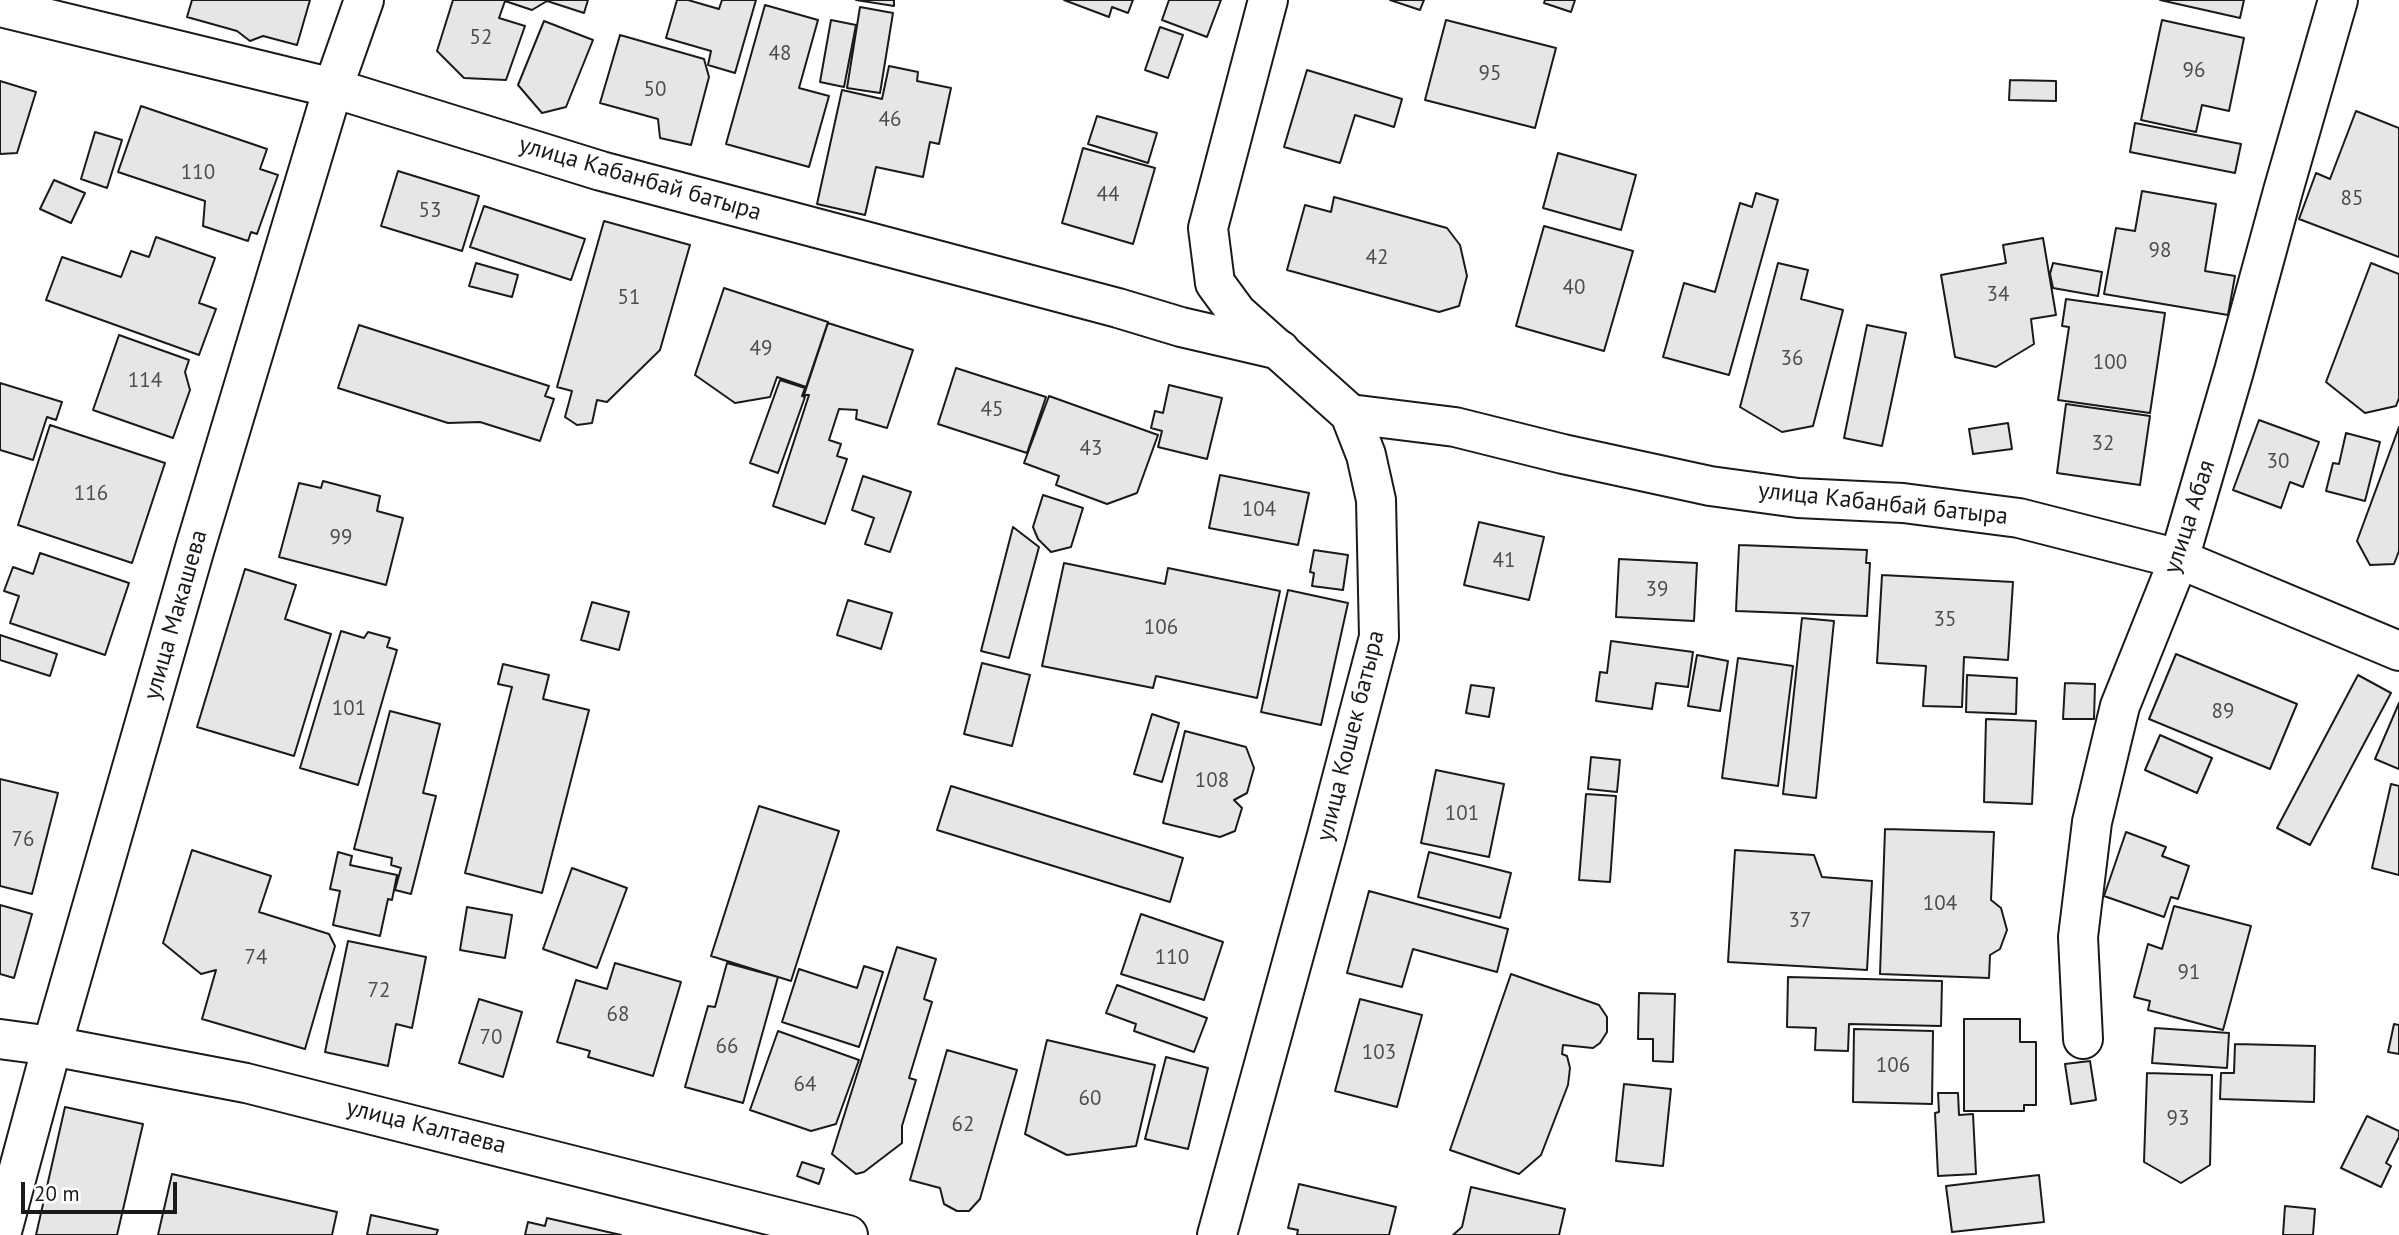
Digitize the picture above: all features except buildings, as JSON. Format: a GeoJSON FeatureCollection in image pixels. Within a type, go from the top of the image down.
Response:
{"type":"FeatureCollection","features":[{"type":"Feature","properties":{"kind":"street","name":"улица Макашева"},"geometry":{"type":"LineString","coordinates":[[1,1235],[52,1046],[199,535],[333,88],[364,0]]}},
{"type":"Feature","properties":{"kind":"street","name":"улица Кошек батыра"},"geometry":{"type":"LineString","coordinates":[[1217,1235],[1379,637],[1376,500],[1366,455],[1350,414],[1237,313],[1214,283],[1208,228],[1268,0]]}},
{"type":"Feature","properties":{"kind":"street","name":"улица Абая"},"geometry":{"type":"LineString","coordinates":[[2084,1039],[2078,937],[2092,822],[2120,706],[2179,559],[2338,0]]}},
{"type":"Feature","properties":{"kind":"street","name":"улица Кабанбай батыра"},"geometry":{"type":"LineString","coordinates":[[0,7],[333,88],[601,171],[1181,327],[1280,350]]}},
{"type":"Feature","properties":{"kind":"street","name":"улица Кабанбай батыра"},"geometry":{"type":"LineString","coordinates":[[1350,414],[1455,427],[1710,486],[1798,498],[1903,503],[2019,518],[2179,559],[2399,651]]}},
{"type":"Feature","properties":{"kind":"street","name":"улица Калтаева"},"geometry":{"type":"LineString","coordinates":[[0,1039],[52,1046],[246,1083],[848,1235]]}}]}
